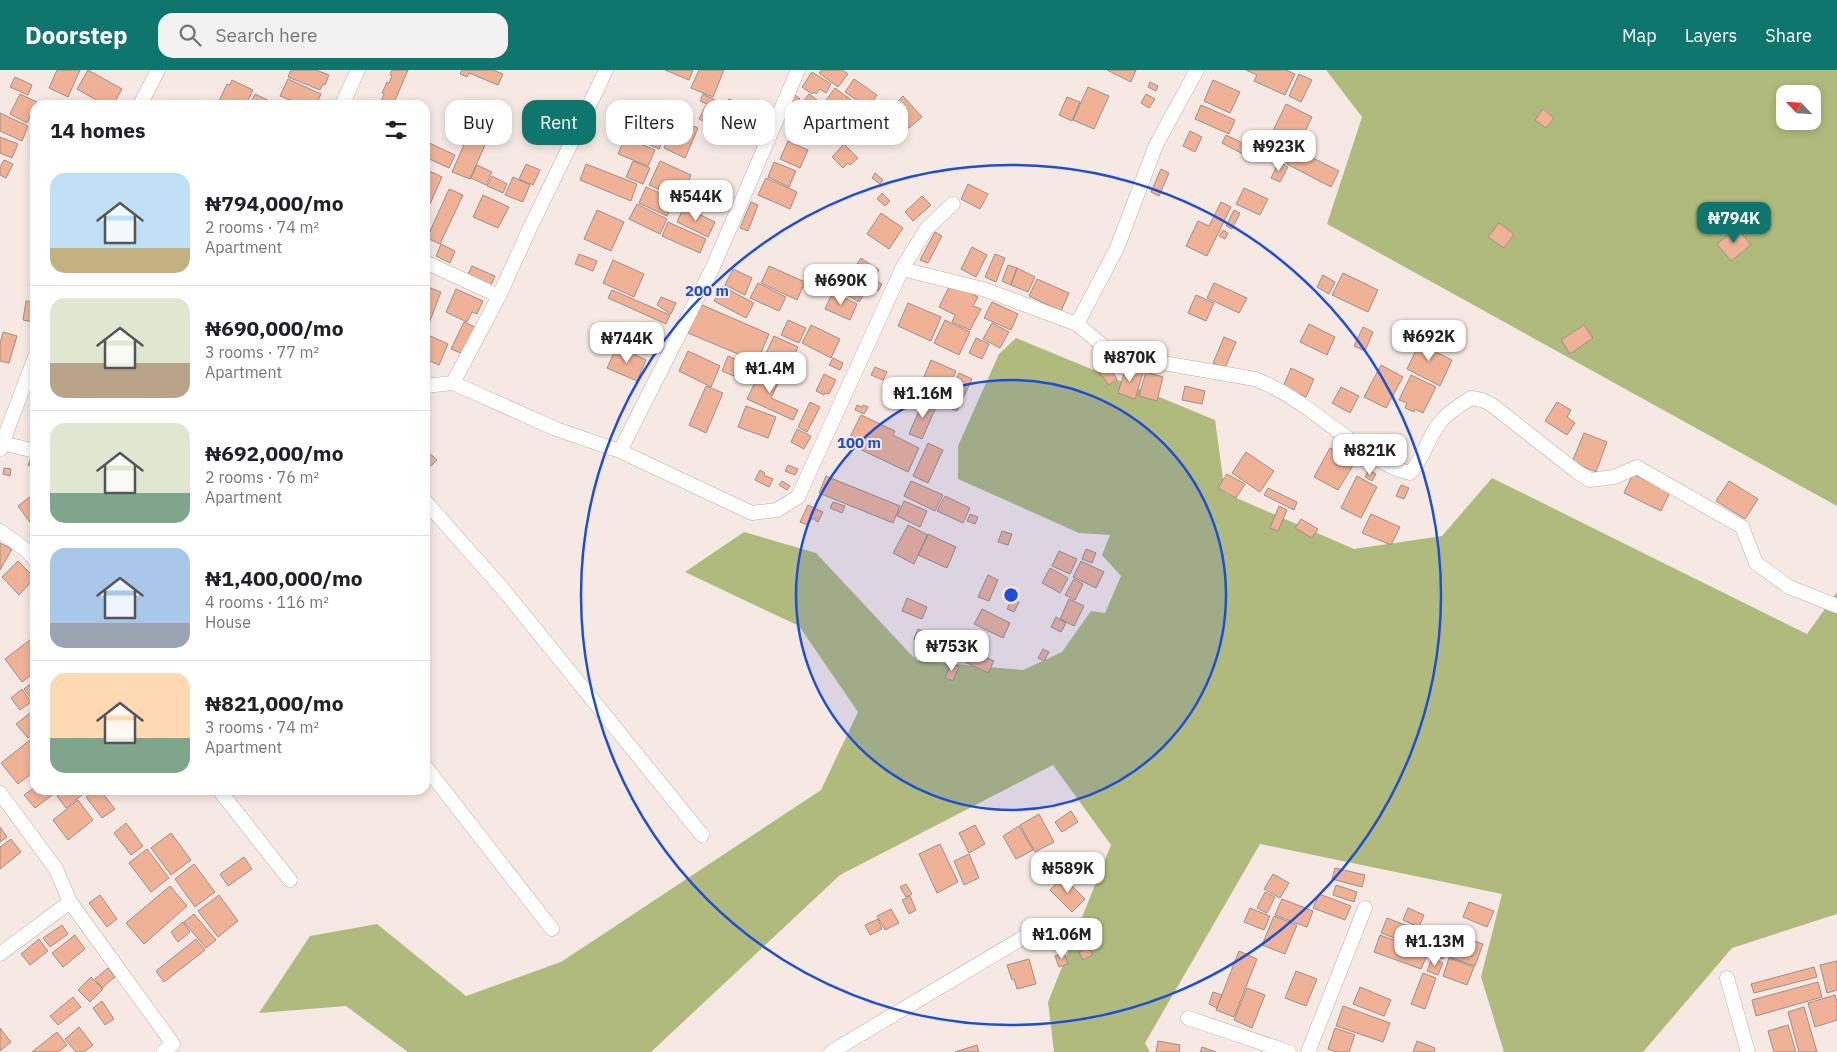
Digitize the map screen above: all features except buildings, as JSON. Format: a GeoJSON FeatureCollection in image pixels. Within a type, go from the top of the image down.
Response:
{"type":"FeatureCollection","features":[{"type":"Feature","properties":{"kind":"street"},"geometry":{"type":"LineString","coordinates":[[143,100],[158,70]]}},
{"type":"Feature","properties":{"kind":"street"},"geometry":{"type":"LineString","coordinates":[[344,100],[358,70]]}},
{"type":"Feature","properties":{"kind":"street"},"geometry":{"type":"LineString","coordinates":[[453,383],[499,296],[528,230],[606,70]]}},
{"type":"Feature","properties":{"kind":"street"},"geometry":{"type":"LineString","coordinates":[[620,451],[713,267],[798,70]]}},
{"type":"Feature","properties":{"kind":"street"},"geometry":{"type":"LineString","coordinates":[[1077,324],[1117,248],[1156,145],[1197,70]]}},
{"type":"Feature","properties":{"kind":"street"},"geometry":{"type":"LineString","coordinates":[[430,385],[453,383],[556,429],[620,451],[752,513],[777,510],[798,497],[902,269],[928,228],[953,204]]}},
{"type":"Feature","properties":{"kind":"street"},"geometry":{"type":"LineString","coordinates":[[430,264],[499,296]]}},
{"type":"Feature","properties":{"kind":"street"},"geometry":{"type":"LineString","coordinates":[[902,269],[983,289],[1077,324],[1108,350],[1123,356],[1255,379],[1269,384],[1292,397],[1375,457],[1398,470],[1410,473],[1417,466],[1427,444],[1442,419],[1471,398],[1482,400],[1492,405],[1590,480],[1614,477],[1637,468],[1742,527],[1756,563],[1789,588],[1837,606]]}},
{"type":"Feature","properties":{"kind":"street"},"geometry":{"type":"LineString","coordinates":[[30,368],[5,423],[1,446],[30,450]]}},
{"type":"Feature","properties":{"kind":"street"},"geometry":{"type":"LineString","coordinates":[[430,507],[502,588],[702,835]]}},
{"type":"Feature","properties":{"kind":"street"},"geometry":{"type":"LineString","coordinates":[[0,531],[30,554]]}},
{"type":"Feature","properties":{"kind":"street"},"geometry":{"type":"LineString","coordinates":[[430,772],[552,929]]}},
{"type":"Feature","properties":{"kind":"street"},"geometry":{"type":"LineString","coordinates":[[0,793],[56,869],[70,902],[173,1044],[163,1052]]}},
{"type":"Feature","properties":{"kind":"street"},"geometry":{"type":"LineString","coordinates":[[223,795],[290,880]]}},
{"type":"Feature","properties":{"kind":"street"},"geometry":{"type":"LineString","coordinates":[[0,954],[70,902]]}},
{"type":"Feature","properties":{"kind":"street"},"geometry":{"type":"LineString","coordinates":[[1308,1052],[1365,908]]}},
{"type":"Feature","properties":{"kind":"street"},"geometry":{"type":"LineString","coordinates":[[831,1052],[1029,934]]}},
{"type":"Feature","properties":{"kind":"street"},"geometry":{"type":"LineString","coordinates":[[1727,978],[1748,1052]]}},
{"type":"Feature","properties":{"kind":"street"},"geometry":{"type":"LineString","coordinates":[[1188,1018],[1289,1052]]}},
{"type":"Feature","properties":{"kind":"green space"},"geometry":{"type":"Polygon","coordinates":[[[1326,70],[1837,70],[1837,506],[1327,224],[1362,117],[1326,70]]]}},
{"type":"Feature","properties":{"kind":"green space"},"geometry":{"type":"Polygon","coordinates":[[[1016,338],[1215,420],[1225,493],[1354,549],[1442,536],[1492,478],[1807,634],[1837,592],[1837,914],[1732,948],[1643,1052],[1504,1052],[1481,977],[1502,894],[1260,844],[1145,1043],[1150,1052],[1054,1052],[1048,1002],[1111,845],[1053,765],[840,875],[651,1052],[408,1052],[346,1006],[259,1013],[310,936],[377,924],[466,996],[561,962],[821,790],[858,712],[799,626],[685,572],[744,532],[816,553],[917,661],[1023,670],[1062,652],[1091,611],[1105,613],[1121,576],[1102,555],[1110,535],[1079,533],[958,479],[958,446],[999,354],[1016,338]]]}}]}
